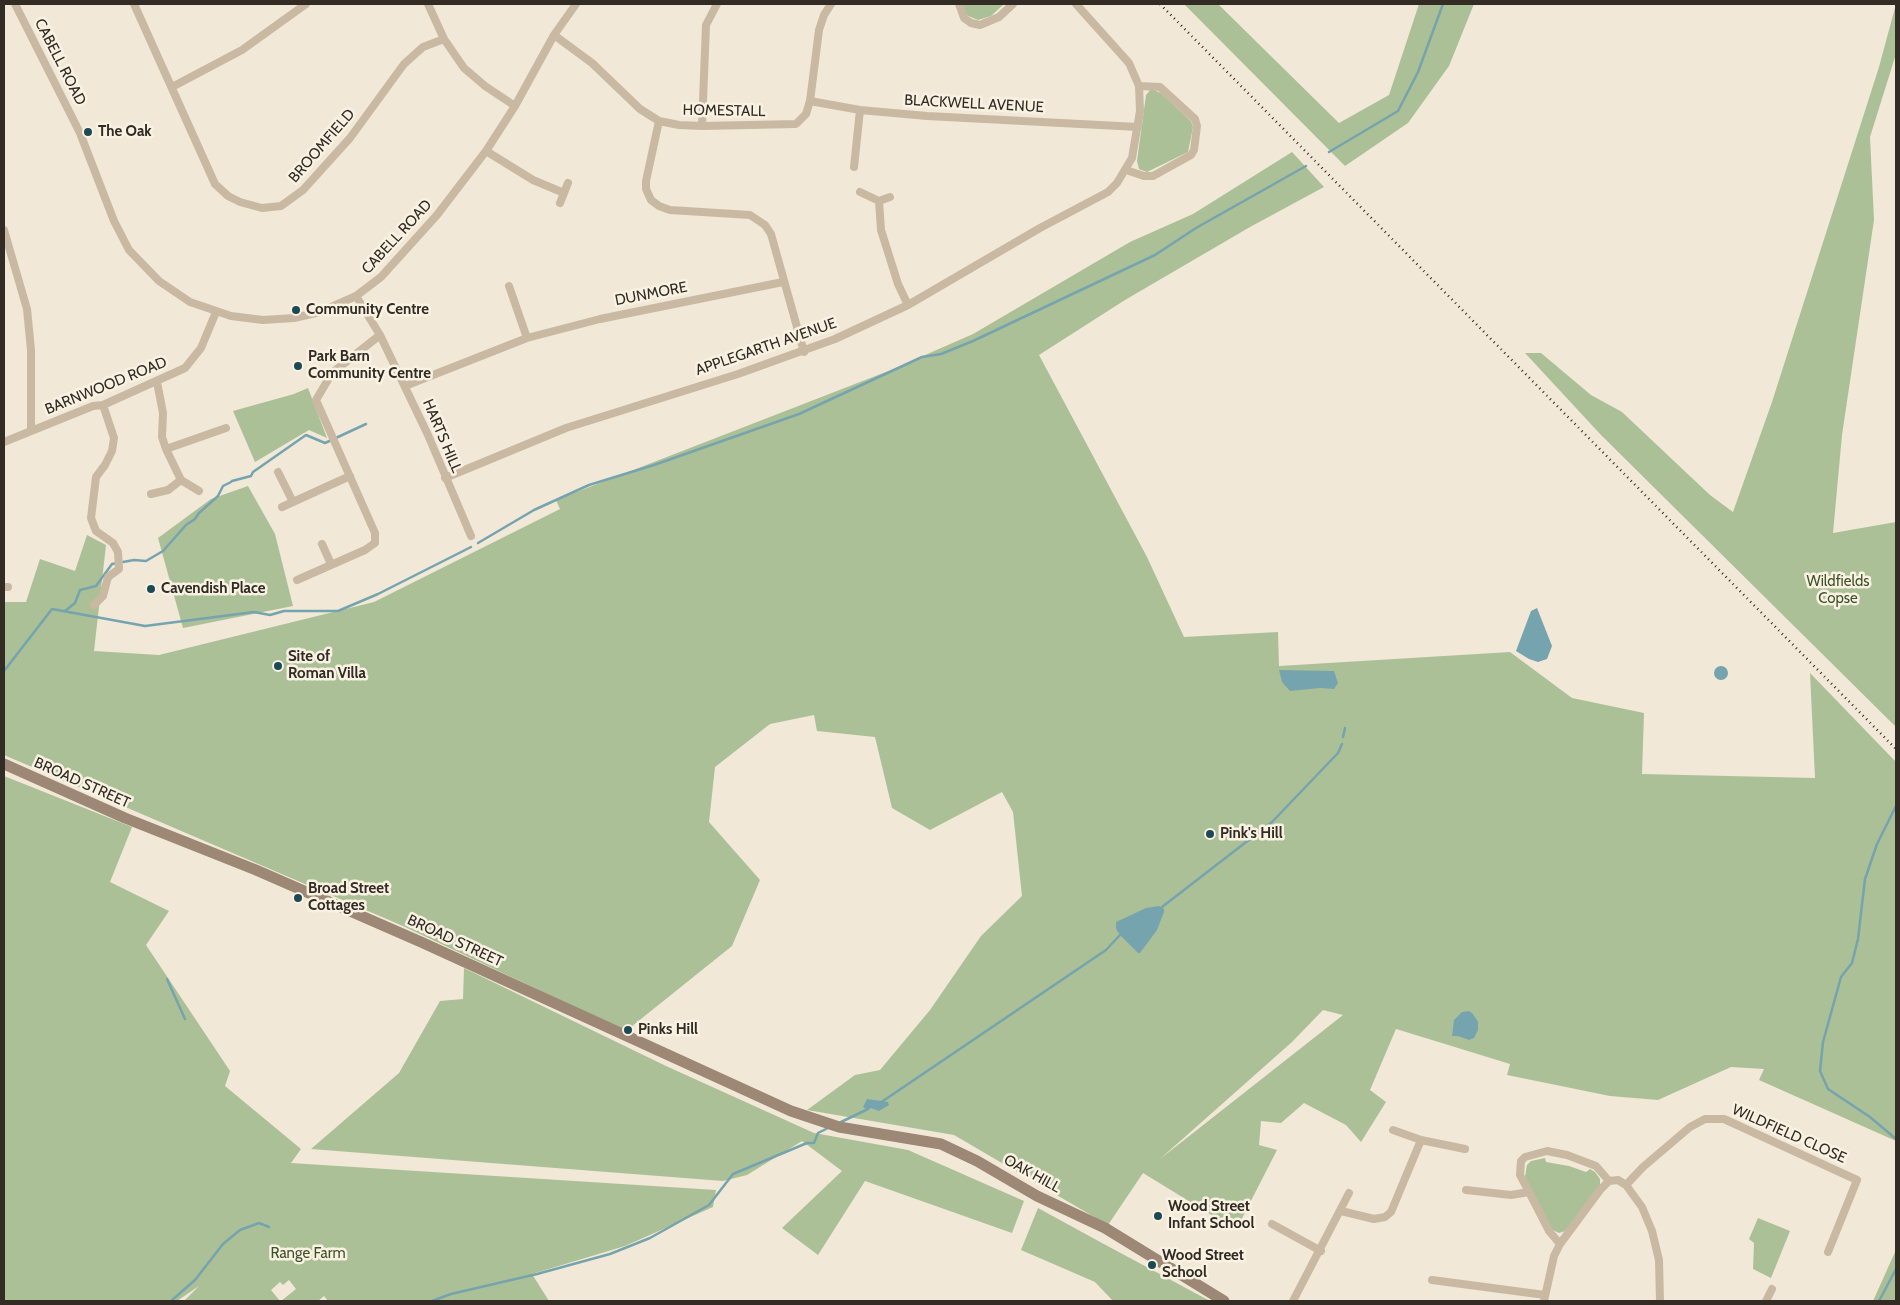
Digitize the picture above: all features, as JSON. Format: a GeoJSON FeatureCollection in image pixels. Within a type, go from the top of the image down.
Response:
{"type":"FeatureCollection","features":[{"type":"Feature","properties":{"kind":"street","name":"CABELL ROAD"},"geometry":{"type":"LineString","coordinates":[[15,4],[80,133],[114,221],[125,244],[144,267],[167,288],[190,302],[216,312],[254,319],[294,318],[320,312],[356,296],[381,277],[409,248],[486,152],[554,35],[576,4]]}},
{"type":"Feature","properties":{"kind":"street","name":"BROOMFIELD"},"geometry":{"type":"LineString","coordinates":[[134,4],[215,184],[228,196],[240,202],[262,208],[282,206],[303,190],[350,138],[404,64],[423,48],[444,39]]}},
{"type":"Feature","properties":{"kind":"street"},"geometry":{"type":"LineString","coordinates":[[172,86],[211,68],[242,50],[306,4]]}},
{"type":"Feature","properties":{"kind":"street"},"geometry":{"type":"LineString","coordinates":[[428,4],[444,39],[464,68],[485,86],[514,106]]}},
{"type":"Feature","properties":{"kind":"street"},"geometry":{"type":"LineString","coordinates":[[702,126],[706,25],[717,4]]}},
{"type":"Feature","properties":{"kind":"street","name":"HOMESTALL"},"geometry":{"type":"LineString","coordinates":[[554,35],[592,63],[640,109],[659,121],[679,125],[702,126],[796,124],[806,114],[810,101],[819,30],[824,15],[831,4]]}},
{"type":"Feature","properties":{"kind":"street"},"geometry":{"type":"LineString","coordinates":[[959,4],[964,18],[980,25],[999,17],[1013,4]]}},
{"type":"Feature","properties":{"kind":"street","name":"APPLEGARTH AVENUE"},"geometry":{"type":"LineString","coordinates":[[445,478],[566,428],[804,352],[908,305],[1040,228],[1108,192],[1126,170],[1132,158],[1140,111],[1139,86],[1129,63],[1076,4]]}},
{"type":"Feature","properties":{"kind":"street"},"geometry":{"type":"LineString","coordinates":[[1126,170],[1144,176],[1153,176],[1190,155],[1194,150],[1197,126],[1195,119],[1160,87],[1139,86]]}},
{"type":"Feature","properties":{"kind":"street","name":"BLACKWELL AVENUE"},"geometry":{"type":"LineString","coordinates":[[810,101],[860,110],[927,116],[1138,127]]}},
{"type":"Feature","properties":{"kind":"street"},"geometry":{"type":"LineString","coordinates":[[854,167],[860,110]]}},
{"type":"Feature","properties":{"kind":"street"},"geometry":{"type":"LineString","coordinates":[[659,121],[646,181],[646,189],[651,200],[659,206],[670,210],[750,215],[758,219],[771,234],[782,282],[804,352]]}},
{"type":"Feature","properties":{"kind":"street"},"geometry":{"type":"LineString","coordinates":[[486,152],[533,180],[564,192]]}},
{"type":"Feature","properties":{"kind":"street"},"geometry":{"type":"LineString","coordinates":[[560,203],[568,183]]}},
{"type":"Feature","properties":{"kind":"street"},"geometry":{"type":"LineString","coordinates":[[860,192],[879,201],[890,196]]}},
{"type":"Feature","properties":{"kind":"street"},"geometry":{"type":"LineString","coordinates":[[879,201],[881,230],[898,284],[908,305]]}},
{"type":"Feature","properties":{"kind":"street"},"geometry":{"type":"LineString","coordinates":[[4,230],[27,309],[31,350],[31,431]]}},
{"type":"Feature","properties":{"kind":"street","name":"DUNMORE"},"geometry":{"type":"LineString","coordinates":[[405,386],[527,338],[600,319],[782,282]]}},
{"type":"Feature","properties":{"kind":"street"},"geometry":{"type":"LineString","coordinates":[[508,284],[527,338]]}},
{"type":"Feature","properties":{"kind":"street","name":"HARTS HILL"},"geometry":{"type":"LineString","coordinates":[[356,296],[380,335],[405,386],[471,536]]}},
{"type":"Feature","properties":{"kind":"street","name":"BARNWOOD ROAD"},"geometry":{"type":"LineString","coordinates":[[4,442],[93,406],[103,405],[185,368],[194,358],[216,312]]}},
{"type":"Feature","properties":{"kind":"street"},"geometry":{"type":"LineString","coordinates":[[297,580],[375,544],[375,533],[316,400],[332,373],[380,335]]}},
{"type":"Feature","properties":{"kind":"street"},"geometry":{"type":"LineString","coordinates":[[157,382],[164,413],[162,437],[166,449],[180,480],[199,491]]}},
{"type":"Feature","properties":{"kind":"street"},"geometry":{"type":"LineString","coordinates":[[94,605],[103,596],[108,577],[119,568],[118,552],[113,544],[96,531],[90,518],[96,477],[106,465],[112,451],[114,438],[103,405]]}},
{"type":"Feature","properties":{"kind":"street"},"geometry":{"type":"LineString","coordinates":[[166,449],[226,428]]}},
{"type":"Feature","properties":{"kind":"street"},"geometry":{"type":"LineString","coordinates":[[278,472],[293,502]]}},
{"type":"Feature","properties":{"kind":"street"},"geometry":{"type":"LineString","coordinates":[[282,507],[350,476]]}},
{"type":"Feature","properties":{"kind":"street"},"geometry":{"type":"LineString","coordinates":[[151,494],[168,490],[180,480]]}},
{"type":"Feature","properties":{"kind":"street"},"geometry":{"type":"LineString","coordinates":[[322,544],[331,564]]}},
{"type":"Feature","properties":{"kind":"street","name":"BROAD STREET"},"geometry":{"type":"LineString","coordinates":[[4,764],[125,818],[256,870],[421,942],[640,1044],[808,1118]]}},
{"type":"Feature","properties":{"kind":"street","name":"OAK HILL"},"geometry":{"type":"LineString","coordinates":[[808,1118],[834,1125],[929,1141],[960,1153],[1037,1196],[1105,1228],[1224,1301]]}},
{"type":"Feature","properties":{"kind":"street","name":"WILDFIELD CLOSE"},"geometry":{"type":"LineString","coordinates":[[1626,1185],[1643,1167],[1690,1127],[1705,1119],[1724,1119],[1856,1180],[1828,1252]]}},
{"type":"Feature","properties":{"kind":"street"},"geometry":{"type":"LineString","coordinates":[[1393,1130],[1421,1140],[1465,1148]]}},
{"type":"Feature","properties":{"kind":"street"},"geometry":{"type":"LineString","coordinates":[[1341,1211],[1374,1218],[1385,1217],[1391,1212],[1421,1140]]}},
{"type":"Feature","properties":{"kind":"street"},"geometry":{"type":"LineString","coordinates":[[1560,1244],[1549,1231],[1520,1175],[1521,1161],[1525,1157],[1547,1151],[1588,1162],[1602,1171],[1609,1181]]}},
{"type":"Feature","properties":{"kind":"street"},"geometry":{"type":"LineString","coordinates":[[1432,1280],[1544,1298],[1554,1256],[1560,1244],[1600,1190],[1609,1181],[1618,1180],[1626,1185],[1642,1207],[1654,1238],[1659,1260],[1660,1301]]}},
{"type":"Feature","properties":{"kind":"street"},"geometry":{"type":"LineString","coordinates":[[1466,1190],[1511,1195],[1529,1192]]}},
{"type":"Feature","properties":{"kind":"street"},"geometry":{"type":"LineString","coordinates":[[1293,1301],[1321,1251],[1349,1193]]}},
{"type":"Feature","properties":{"kind":"street"},"geometry":{"type":"LineString","coordinates":[[1272,1224],[1321,1251]]}},
{"type":"Feature","properties":{"kind":"street"},"geometry":{"type":"LineString","coordinates":[[1766,1301],[1772,1289]]}},
{"type":"Feature","properties":{"kind":"green space"},"geometry":{"type":"Polygon","coordinates":[[[962,4],[1004,4],[991,16],[978,20],[966,15],[962,4]]]}},
{"type":"Feature","properties":{"kind":"green space"},"geometry":{"type":"Polygon","coordinates":[[[1184,4],[1218,4],[1339,123],[1389,95],[1419,4],[1474,4],[1449,66],[1408,123],[1345,166],[1184,4]]]}},
{"type":"Feature","properties":{"kind":"green space","name":"Wildfields Copse"},"geometry":{"type":"Polygon","coordinates":[[[1896,4],[1896,54],[1870,137],[1874,220],[1842,435],[1833,533],[1896,522],[1896,727],[1601,435],[1525,353],[1541,353],[1591,395],[1622,412],[1710,495],[1733,512],[1772,402],[1879,67],[1896,4]]]}},
{"type":"Feature","properties":{"kind":"green space"},"geometry":{"type":"Polygon","coordinates":[[[1151,89],[1161,93],[1191,121],[1193,127],[1188,152],[1147,172],[1139,169],[1137,161],[1146,95],[1151,89]]]}},
{"type":"Feature","properties":{"kind":"green space"},"geometry":{"type":"Polygon","coordinates":[[[1292,152],[1324,187],[1250,227],[1125,300],[1039,355],[1147,557],[1184,637],[1278,632],[1279,666],[1510,652],[1572,698],[1644,713],[1642,774],[1815,778],[1810,673],[1896,762],[1896,1141],[1759,1080],[1764,1069],[1731,1067],[1658,1100],[1610,1096],[1507,1075],[1510,1064],[1380,1024],[1396,1029],[1370,1090],[1386,1102],[1361,1142],[1346,1125],[1304,1103],[1281,1123],[1261,1121],[1259,1145],[1277,1150],[1236,1230],[1143,1173],[1108,1225],[954,1135],[807,1110],[855,1075],[880,1070],[930,1010],[981,936],[1022,896],[1013,812],[1002,792],[930,830],[892,808],[875,737],[817,731],[814,715],[770,724],[715,767],[709,822],[760,880],[732,946],[626,1031],[403,926],[4,755],[4,602],[26,602],[40,559],[75,571],[87,535],[106,545],[94,651],[159,655],[374,602],[560,509],[556,500],[891,370],[973,334],[1130,242],[1193,214],[1292,152]],[[1323,1010],[1292,1042],[1160,1159],[1343,1015],[1323,1010]]]}},
{"type":"Feature","properties":{"kind":"green space"},"geometry":{"type":"Polygon","coordinates":[[[308,388],[327,438],[309,430],[255,462],[233,411],[294,394],[308,388]]]}},
{"type":"Feature","properties":{"kind":"green space"},"geometry":{"type":"Polygon","coordinates":[[[248,486],[275,534],[293,606],[183,628],[158,538],[211,499],[248,486]]]}},
{"type":"Feature","properties":{"kind":"green space","name":"Range Farm"},"geometry":{"type":"Polygon","coordinates":[[[4,776],[132,827],[110,882],[169,911],[146,945],[230,1071],[225,1086],[301,1149],[291,1163],[716,1190],[713,1207],[625,1246],[532,1274],[549,1301],[328,1301],[324,1296],[318,1301],[281,1301],[296,1289],[289,1280],[283,1285],[280,1282],[271,1290],[280,1301],[184,1301],[199,1286],[177,1301],[4,1301],[4,776]]]}},
{"type":"Feature","properties":{"kind":"green space"},"geometry":{"type":"Polygon","coordinates":[[[464,968],[666,1066],[814,1133],[908,1150],[1024,1201],[1012,1233],[865,1181],[818,1255],[782,1228],[842,1171],[802,1141],[747,1175],[723,1181],[311,1149],[399,1073],[440,1001],[463,999],[464,968]]]}},
{"type":"Feature","properties":{"kind":"green space"},"geometry":{"type":"Polygon","coordinates":[[[1545,1158],[1546,1162],[1569,1166],[1586,1172],[1590,1169],[1600,1179],[1600,1187],[1565,1231],[1559,1233],[1551,1229],[1525,1177],[1527,1165],[1531,1161],[1545,1158]]]}},
{"type":"Feature","properties":{"kind":"green space"},"geometry":{"type":"Polygon","coordinates":[[[1038,1208],[1210,1301],[1113,1301],[1095,1282],[1021,1250],[1038,1208]]]}},
{"type":"Feature","properties":{"kind":"green space"},"geometry":{"type":"Polygon","coordinates":[[[1758,1218],[1790,1231],[1771,1278],[1753,1269],[1754,1243],[1749,1239],[1758,1218]]]}},
{"type":"Feature","properties":{"kind":"green space"},"geometry":{"type":"Polygon","coordinates":[[[1896,1244],[1896,1301],[1873,1301],[1895,1252],[1896,1244]]]}},
{"type":"Feature","properties":{"kind":"water"},"geometry":{"type":"Polygon","coordinates":[[[1537,608],[1552,646],[1547,659],[1538,662],[1516,651],[1531,611],[1537,608]]]}},
{"type":"Feature","properties":{"kind":"water"},"geometry":{"type":"Polygon","coordinates":[[[1718,666],[1724,666],[1728,673],[1724,680],[1718,680],[1714,676],[1714,670],[1718,666]]]}},
{"type":"Feature","properties":{"kind":"water"},"geometry":{"type":"Polygon","coordinates":[[[1279,670],[1334,671],[1338,683],[1334,689],[1320,688],[1290,691],[1282,682],[1279,670]]]}},
{"type":"Feature","properties":{"kind":"water"},"geometry":{"type":"Polygon","coordinates":[[[1159,906],[1164,909],[1164,912],[1157,930],[1140,953],[1138,953],[1120,935],[1116,929],[1116,922],[1146,908],[1159,906]]]}},
{"type":"Feature","properties":{"kind":"water"},"geometry":{"type":"Polygon","coordinates":[[[1469,1011],[1478,1022],[1478,1030],[1474,1038],[1469,1040],[1452,1036],[1454,1020],[1462,1012],[1469,1011]]]}},
{"type":"Feature","properties":{"kind":"water"},"geometry":{"type":"Polygon","coordinates":[[[867,1099],[888,1102],[889,1105],[879,1111],[871,1108],[868,1110],[863,1107],[867,1099]]]}},
{"type":"Feature","properties":{"kind":"waterway"},"geometry":{"type":"LineString","coordinates":[[1329,152],[1398,111],[1418,72],[1443,4]]}},
{"type":"Feature","properties":{"kind":"waterway"},"geometry":{"type":"LineString","coordinates":[[478,543],[534,510],[589,485],[654,465],[799,414],[922,357],[941,354],[973,341],[1155,255],[1196,228],[1306,166]]}},
{"type":"Feature","properties":{"kind":"waterway"},"geometry":{"type":"LineString","coordinates":[[232,481],[251,476],[253,472],[306,435],[325,443],[366,424]]}},
{"type":"Feature","properties":{"kind":"waterway"},"geometry":{"type":"LineString","coordinates":[[65,611],[75,603],[80,590],[96,586],[112,564],[134,560],[146,561],[163,551],[186,525],[195,519],[218,496],[223,486],[231,482]]}},
{"type":"Feature","properties":{"kind":"waterway"},"geometry":{"type":"LineString","coordinates":[[4,671],[52,609],[145,626],[254,612],[270,615],[284,611],[338,611],[378,594],[471,547]]}},
{"type":"Feature","properties":{"kind":"waterway"},"geometry":{"type":"LineString","coordinates":[[1343,737],[1345,728]]}},
{"type":"Feature","properties":{"kind":"waterway"},"geometry":{"type":"LineString","coordinates":[[1162,907],[1272,822],[1338,753],[1342,744]]}},
{"type":"Feature","properties":{"kind":"waterway"},"geometry":{"type":"LineString","coordinates":[[1896,806],[1877,844],[1865,879],[1858,939],[1852,963],[1841,977],[1823,1042],[1820,1071],[1828,1089],[1870,1117],[1896,1139]]}},
{"type":"Feature","properties":{"kind":"waterway"},"geometry":{"type":"LineString","coordinates":[[880,1103],[1106,950],[1120,935]]}},
{"type":"Feature","properties":{"kind":"waterway"},"geometry":{"type":"LineString","coordinates":[[167,979],[185,1019]]}},
{"type":"Feature","properties":{"kind":"waterway"},"geometry":{"type":"LineString","coordinates":[[839,1123],[868,1109]]}},
{"type":"Feature","properties":{"kind":"waterway"},"geometry":{"type":"LineString","coordinates":[[432,1301],[451,1294],[537,1274],[610,1254],[650,1238],[709,1205],[733,1174],[807,1143],[814,1143],[818,1133],[828,1128]]}},
{"type":"Feature","properties":{"kind":"waterway"},"geometry":{"type":"LineString","coordinates":[[171,1301],[195,1280],[223,1244],[240,1230],[259,1223],[269,1227]]}},
{"type":"Feature","properties":{"kind":"waterway"},"geometry":{"type":"LineString","coordinates":[[1879,1301],[1896,1269]]}},
{"type":"Feature","properties":{"kind":"railway"},"geometry":{"type":"LineString","coordinates":[[1160,4],[1896,749]]}},
{"type":"Feature","properties":{"kind":"place","name":"The Oak"},"geometry":{"type":"Point","coordinates":[88,132]}},
{"type":"Feature","properties":{"kind":"place","name":"Community Centre"},"geometry":{"type":"Point","coordinates":[296,310]}},
{"type":"Feature","properties":{"kind":"place","name":"Park Barn Community Centre"},"geometry":{"type":"Point","coordinates":[298,366]}},
{"type":"Feature","properties":{"kind":"place","name":"Cavendish Place"},"geometry":{"type":"Point","coordinates":[151,589]}},
{"type":"Feature","properties":{"kind":"place","name":"Site of Roman Villa"},"geometry":{"type":"Point","coordinates":[278,666]}},
{"type":"Feature","properties":{"kind":"place","name":"Pink's Hill"},"geometry":{"type":"Point","coordinates":[1210,834]}},
{"type":"Feature","properties":{"kind":"place","name":"Broad Street Cottages"},"geometry":{"type":"Point","coordinates":[298,898]}},
{"type":"Feature","properties":{"kind":"place","name":"Pinks Hill"},"geometry":{"type":"Point","coordinates":[628,1030]}},
{"type":"Feature","properties":{"kind":"place","name":"Wood Street Infant School"},"geometry":{"type":"Point","coordinates":[1158,1216]}},
{"type":"Feature","properties":{"kind":"place","name":"Wood Street School"},"geometry":{"type":"Point","coordinates":[1152,1265]}}]}
